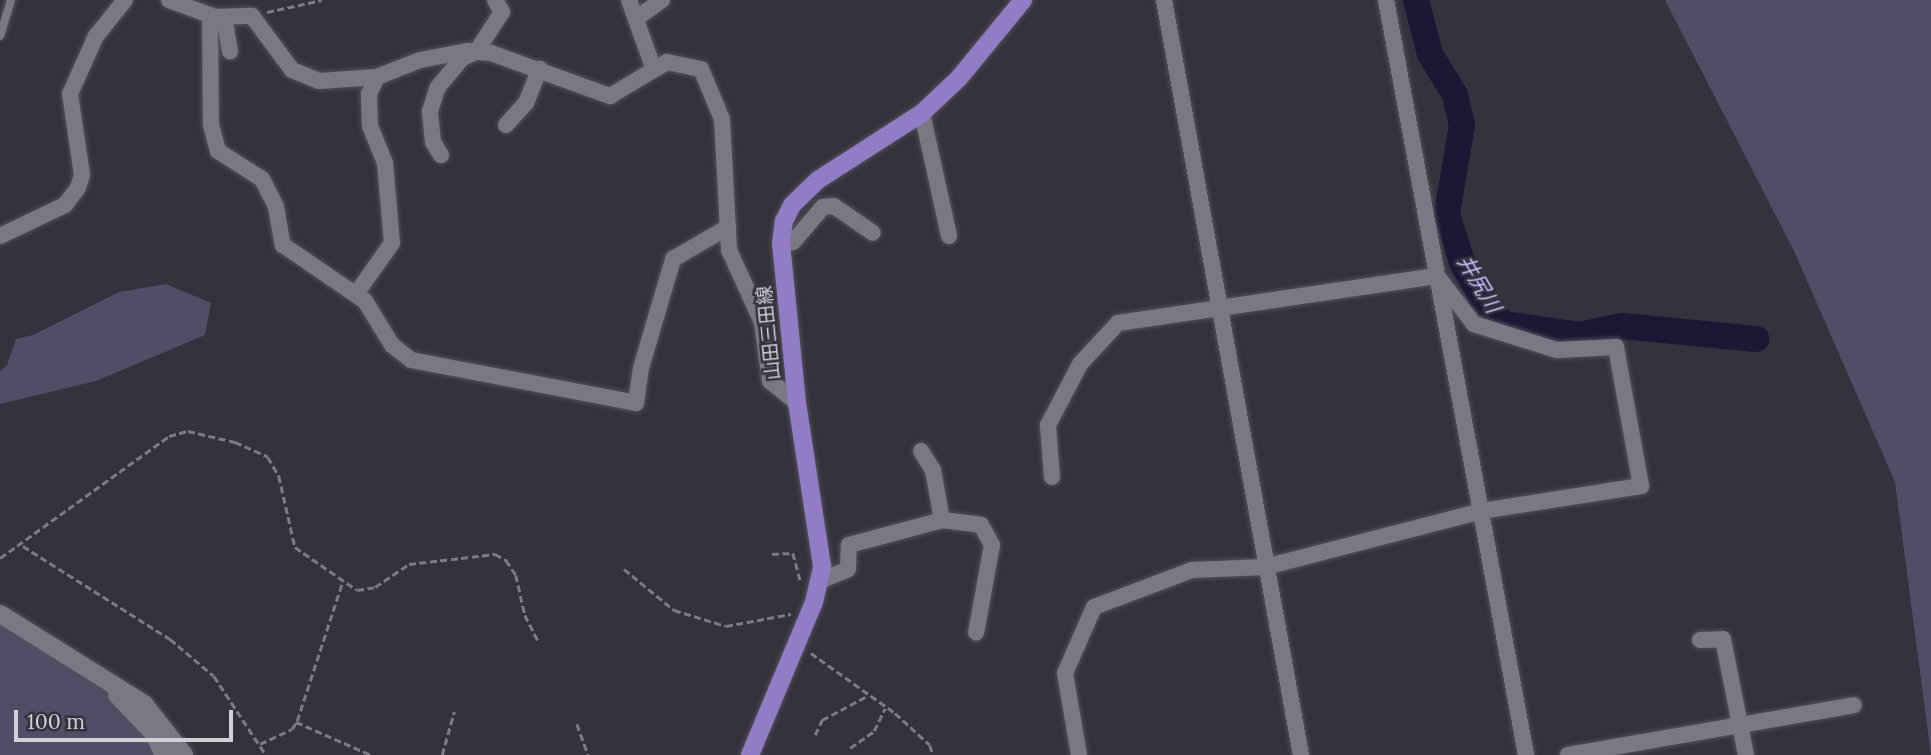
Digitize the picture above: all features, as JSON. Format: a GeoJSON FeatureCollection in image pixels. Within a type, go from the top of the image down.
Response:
{"type":"FeatureCollection","features":[{"type":"Feature","properties":{"kind":"main road","name":"山田三田線"},"geometry":{"type":"LineString","coordinates":[[750,755],[820,582],[822,551],[797,403],[781,244],[784,221],[803,192],[922,113],[985,50],[1023,0]]}},
{"type":"Feature","properties":{"kind":"street"},"geometry":{"type":"LineString","coordinates":[[169,0],[217,16],[252,16],[292,70],[319,80],[377,77],[420,60],[476,52],[540,69],[610,96],[633,86],[653,67],[680,62],[701,69],[713,92],[722,119],[728,227],[736,272],[762,322],[770,381],[797,403]]}},
{"type":"Feature","properties":{"kind":"street"},"geometry":{"type":"LineString","coordinates":[[441,155],[433,142],[429,111],[433,99],[438,87],[462,58],[476,52],[502,12],[495,0]]}},
{"type":"Feature","properties":{"kind":"street"},"geometry":{"type":"LineString","coordinates":[[629,0],[653,67]]}},
{"type":"Feature","properties":{"kind":"street"},"geometry":{"type":"LineString","coordinates":[[637,18],[662,0]]}},
{"type":"Feature","properties":{"kind":"street"},"geometry":{"type":"LineString","coordinates":[[1164,0],[1301,755]]}},
{"type":"Feature","properties":{"kind":"street"},"geometry":{"type":"LineString","coordinates":[[1386,0],[1526,755]]}},
{"type":"Feature","properties":{"kind":"street"},"geometry":{"type":"LineString","coordinates":[[0,236],[65,205],[78,188],[82,175],[70,94],[96,36],[119,2]]}},
{"type":"Feature","properties":{"kind":"street"},"geometry":{"type":"LineString","coordinates":[[217,16],[230,51]]}},
{"type":"Feature","properties":{"kind":"street"},"geometry":{"type":"LineString","coordinates":[[217,16],[211,125],[218,151],[262,179],[276,207],[283,245],[311,268],[356,294],[392,345],[411,360],[636,403],[641,368],[673,260],[728,227]]}},
{"type":"Feature","properties":{"kind":"street"},"geometry":{"type":"LineString","coordinates":[[506,125],[526,103],[540,69]]}},
{"type":"Feature","properties":{"kind":"street"},"geometry":{"type":"LineString","coordinates":[[356,294],[392,243],[385,163],[370,126],[369,94],[377,77]]}},
{"type":"Feature","properties":{"kind":"street"},"geometry":{"type":"LineString","coordinates":[[922,113],[949,236]]}},
{"type":"Feature","properties":{"kind":"street"},"geometry":{"type":"LineString","coordinates":[[781,244],[793,242],[823,207],[834,206],[873,233]]}},
{"type":"Feature","properties":{"kind":"street"},"geometry":{"type":"LineString","coordinates":[[1052,477],[1048,425],[1080,364],[1118,323],[1220,311],[1437,276]]}},
{"type":"Feature","properties":{"kind":"street"},"geometry":{"type":"LineString","coordinates":[[1079,755],[1065,673],[1094,607],[1192,570],[1265,567],[1482,511],[1641,486],[1616,347],[1557,350],[1474,324],[1437,276]]}},
{"type":"Feature","properties":{"kind":"street"},"geometry":{"type":"LineString","coordinates":[[920,452],[933,470],[942,520]]}},
{"type":"Feature","properties":{"kind":"street"},"geometry":{"type":"LineString","coordinates":[[820,582],[848,569],[849,545],[942,520],[981,525],[992,545],[976,633]]}},
{"type":"Feature","properties":{"kind":"street"},"geometry":{"type":"LineString","coordinates":[[0,614],[144,704],[184,755]]}},
{"type":"Feature","properties":{"kind":"street"},"geometry":{"type":"LineString","coordinates":[[1700,640],[1723,639],[1746,755]]}},
{"type":"Feature","properties":{"kind":"street"},"geometry":{"type":"LineString","coordinates":[[82,664],[154,734],[164,755]]}},
{"type":"Feature","properties":{"kind":"street"},"geometry":{"type":"LineString","coordinates":[[1568,755],[1854,705]]}},
{"type":"Feature","properties":{"kind":"lane"},"geometry":{"type":"LineString","coordinates":[[0,36],[11,0]]}},
{"type":"Feature","properties":{"kind":"path"},"geometry":{"type":"LineString","coordinates":[[252,16],[322,0]]}},
{"type":"Feature","properties":{"kind":"path"},"geometry":{"type":"LineString","coordinates":[[0,558],[22,545],[169,436],[188,431],[235,442],[268,457],[279,476],[290,538],[343,580],[366,592],[409,564],[495,554],[516,575],[525,615],[539,643]]}},
{"type":"Feature","properties":{"kind":"path"},"geometry":{"type":"LineString","coordinates":[[22,545],[170,639],[214,676],[266,755]]}},
{"type":"Feature","properties":{"kind":"path"},"geometry":{"type":"LineString","coordinates":[[624,569],[674,610],[726,626],[783,619],[800,609]]}},
{"type":"Feature","properties":{"kind":"path"},"geometry":{"type":"LineString","coordinates":[[260,744],[292,729],[296,722],[343,580]]}},
{"type":"Feature","properties":{"kind":"path"},"geometry":{"type":"LineString","coordinates":[[815,735],[822,720],[867,696]]}},
{"type":"Feature","properties":{"kind":"path"},"geometry":{"type":"LineString","coordinates":[[850,748],[874,731],[885,708],[914,729],[933,755]]}},
{"type":"Feature","properties":{"kind":"path"},"geometry":{"type":"LineString","coordinates":[[442,755],[454,712]]}},
{"type":"Feature","properties":{"kind":"path"},"geometry":{"type":"LineString","coordinates":[[296,722],[371,755]]}},
{"type":"Feature","properties":{"kind":"path"},"geometry":{"type":"LineString","coordinates":[[577,724],[588,755]]}},
{"type":"Feature","properties":{"kind":"shaded area"},"geometry":{"type":"Polygon","coordinates":[[[1665,0],[1931,0],[1931,755],[1895,482],[1794,251],[1665,0]]]}},
{"type":"Feature","properties":{"kind":"shaded area"},"geometry":{"type":"Polygon","coordinates":[[[166,284],[211,303],[205,335],[96,381],[0,404],[0,371],[7,365],[16,339],[33,335],[119,292],[166,284]]]}},
{"type":"Feature","properties":{"kind":"shaded area"},"geometry":{"type":"Polygon","coordinates":[[[0,624],[116,692],[147,720],[154,755],[0,755],[0,624]]]}},
{"type":"Feature","properties":{"kind":"waterway","name":"井尻川"},"geometry":{"type":"LineString","coordinates":[[1416,0],[1430,54],[1455,95],[1462,125],[1447,214],[1462,262],[1481,296],[1504,324],[1579,335],[1622,326],[1756,339]]}}]}
